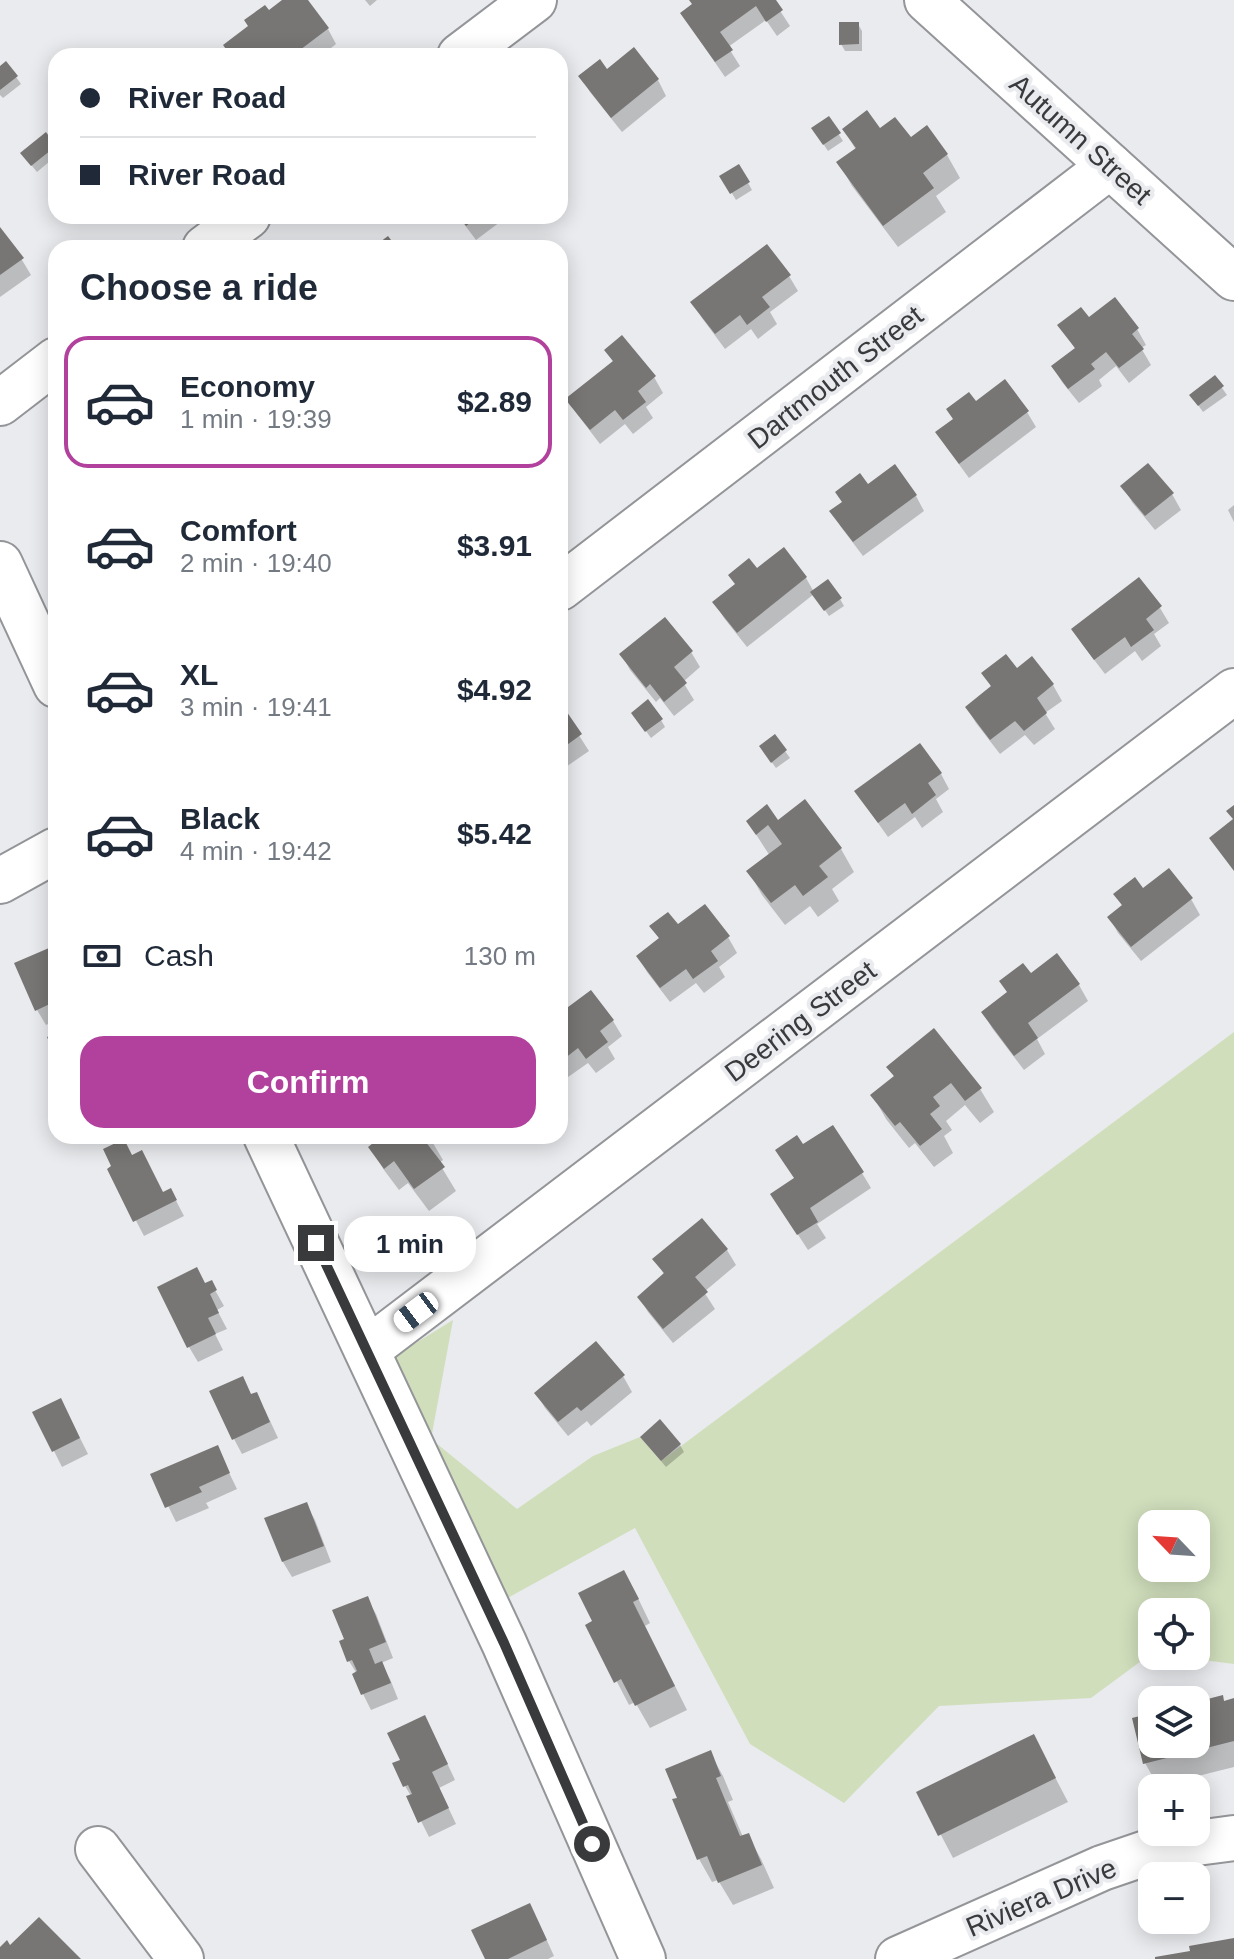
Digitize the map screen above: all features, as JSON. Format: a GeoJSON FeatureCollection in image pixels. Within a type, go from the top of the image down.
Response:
{"type":"FeatureCollection","features":[{"type":"Feature","properties":{"kind":"street"},"geometry":{"type":"LineString","coordinates":[[471,48],[534,0]]}},
{"type":"Feature","properties":{"kind":"street","name":"Autumn Street"},"geometry":{"type":"LineString","coordinates":[[927,0],[1234,278]]}},
{"type":"Feature","properties":{"kind":"street","name":"Dartmouth Street"},"geometry":{"type":"LineString","coordinates":[[568,582],[1110,166]]}},
{"type":"Feature","properties":{"kind":"street"},"geometry":{"type":"LineString","coordinates":[[216,240],[237,224]]}},
{"type":"Feature","properties":{"kind":"street"},"geometry":{"type":"LineString","coordinates":[[0,403],[48,366]]}},
{"type":"Feature","properties":{"kind":"street"},"geometry":{"type":"LineString","coordinates":[[0,564],[48,668]]}},
{"type":"Feature","properties":{"kind":"street","name":"Deering Street"},"geometry":{"type":"LineString","coordinates":[[367,1350],[1234,691]]}},
{"type":"Feature","properties":{"kind":"street"},"geometry":{"type":"LineString","coordinates":[[0,881],[48,854]]}},
{"type":"Feature","properties":{"kind":"street"},"geometry":{"type":"LineString","coordinates":[[270,1144],[504,1643],[643,1959]]}},
{"type":"Feature","properties":{"kind":"street","name":"Riviera Drive"},"geometry":{"type":"LineString","coordinates":[[898,1959],[1102,1868],[1146,1853],[1234,1838]]}},
{"type":"Feature","properties":{"kind":"street"},"geometry":{"type":"LineString","coordinates":[[98,1849],[181,1959]]}},
{"type":"Feature","properties":{"kind":"green space"},"geometry":{"type":"Polygon","coordinates":[[[1234,1032],[1234,1664],[1210,1661],[1210,1598],[1138,1598],[1138,1663],[1091,1698],[939,1706],[844,1803],[750,1744],[635,1528],[504,1600],[390,1359],[453,1320],[431,1439],[517,1509],[593,1456],[640,1437],[661,1461],[1234,1032]]]}},
{"type":"Feature","properties":{"kind":"building"},"geometry":{"type":"Polygon","coordinates":[[[282,0],[308,0],[329,28],[303,48],[225,48],[223,45],[248,26],[244,20],[265,5],[269,10],[282,0]]]}},
{"type":"Feature","properties":{"kind":"building"},"geometry":{"type":"Polygon","coordinates":[[[689,0],[776,0],[783,10],[766,22],[756,6],[720,32],[733,50],[715,62],[680,13],[692,4],[689,0]]]}},
{"type":"Feature","properties":{"kind":"building"},"geometry":{"type":"Polygon","coordinates":[[[839,22],[859,22],[859,44],[839,45],[839,22]]]}},
{"type":"Feature","properties":{"kind":"building"},"geometry":{"type":"Polygon","coordinates":[[[634,47],[659,79],[611,118],[578,76],[600,59],[607,69],[634,47]]]}},
{"type":"Feature","properties":{"kind":"building"},"geometry":{"type":"Polygon","coordinates":[[[6,61],[18,76],[0,90],[0,66],[6,61]]]}},
{"type":"Feature","properties":{"kind":"building"},"geometry":{"type":"Polygon","coordinates":[[[867,110],[880,128],[895,117],[911,137],[927,125],[948,154],[923,173],[934,188],[883,226],[836,162],[856,148],[842,129],[867,110]]]}},
{"type":"Feature","properties":{"kind":"building"},"geometry":{"type":"Polygon","coordinates":[[[829,116],[841,133],[823,145],[811,128],[829,116]]]}},
{"type":"Feature","properties":{"kind":"building"},"geometry":{"type":"Polygon","coordinates":[[[46,132],[48,152],[31,166],[20,153],[46,132]]]}},
{"type":"Feature","properties":{"kind":"building"},"geometry":{"type":"Polygon","coordinates":[[[739,164],[750,182],[730,194],[719,176],[739,164]]]}},
{"type":"Feature","properties":{"kind":"building"},"geometry":{"type":"Polygon","coordinates":[[[0,227],[24,258],[0,275],[0,227]]]}},
{"type":"Feature","properties":{"kind":"building"},"geometry":{"type":"Polygon","coordinates":[[[767,244],[791,275],[762,297],[770,307],[747,325],[740,315],[715,334],[690,302],[767,244]]]}},
{"type":"Feature","properties":{"kind":"building"},"geometry":{"type":"Polygon","coordinates":[[[1115,297],[1139,328],[1132,334],[1144,349],[1119,368],[1106,352],[1091,364],[1095,369],[1068,389],[1051,366],[1075,348],[1057,325],[1081,307],[1089,317],[1115,297]]]}},
{"type":"Feature","properties":{"kind":"building"},"geometry":{"type":"Polygon","coordinates":[[[622,335],[656,376],[638,391],[646,402],[623,420],[615,410],[590,430],[568,403],[568,397],[613,361],[604,350],[622,335]]]}},
{"type":"Feature","properties":{"kind":"building"},"geometry":{"type":"Polygon","coordinates":[[[1215,375],[1224,386],[1198,406],[1189,395],[1215,375]]]}},
{"type":"Feature","properties":{"kind":"building"},"geometry":{"type":"Polygon","coordinates":[[[1005,379],[1029,411],[959,464],[935,432],[953,419],[946,409],[969,392],[976,401],[1005,379]]]}},
{"type":"Feature","properties":{"kind":"building"},"geometry":{"type":"Polygon","coordinates":[[[1148,463],[1174,493],[1145,516],[1120,486],[1148,463]]]}},
{"type":"Feature","properties":{"kind":"building"},"geometry":{"type":"Polygon","coordinates":[[[895,464],[917,495],[853,542],[829,511],[842,502],[835,492],[860,473],[868,484],[895,464]]]}},
{"type":"Feature","properties":{"kind":"building"},"geometry":{"type":"Polygon","coordinates":[[[784,547],[807,577],[737,633],[712,602],[735,584],[728,575],[749,558],[757,568],[784,547]]]}},
{"type":"Feature","properties":{"kind":"building"},"geometry":{"type":"Polygon","coordinates":[[[1139,577],[1162,606],[1146,619],[1154,630],[1131,647],[1125,637],[1094,660],[1071,629],[1139,577]]]}},
{"type":"Feature","properties":{"kind":"building"},"geometry":{"type":"Polygon","coordinates":[[[828,579],[842,598],[824,611],[810,592],[828,579]]]}},
{"type":"Feature","properties":{"kind":"building"},"geometry":{"type":"Polygon","coordinates":[[[665,617],[693,651],[674,667],[687,683],[664,702],[650,684],[646,688],[619,654],[665,617]]]}},
{"type":"Feature","properties":{"kind":"building"},"geometry":{"type":"Polygon","coordinates":[[[1006,654],[1017,668],[1032,656],[1054,684],[1037,698],[1047,713],[1024,731],[1015,721],[990,740],[965,707],[991,686],[981,673],[1006,654]]]}},
{"type":"Feature","properties":{"kind":"building"},"geometry":{"type":"Polygon","coordinates":[[[648,699],[663,719],[645,732],[631,713],[648,699]]]}},
{"type":"Feature","properties":{"kind":"building"},"geometry":{"type":"Polygon","coordinates":[[[568,714],[582,734],[568,744],[568,714]]]}},
{"type":"Feature","properties":{"kind":"building"},"geometry":{"type":"Polygon","coordinates":[[[775,734],[787,750],[771,763],[759,746],[775,734]]]}},
{"type":"Feature","properties":{"kind":"building"},"geometry":{"type":"Polygon","coordinates":[[[920,743],[942,773],[928,783],[936,795],[912,814],[905,803],[878,823],[854,791],[920,743]]]}},
{"type":"Feature","properties":{"kind":"building"},"geometry":{"type":"Polygon","coordinates":[[[805,799],[842,848],[819,866],[828,877],[803,896],[795,885],[771,903],[746,871],[782,844],[768,825],[756,835],[746,821],[767,804],[778,820],[805,799]]]}},
{"type":"Feature","properties":{"kind":"building"},"geometry":{"type":"Polygon","coordinates":[[[1234,805],[1234,871],[1209,838],[1233,819],[1226,811],[1234,805]]]}},
{"type":"Feature","properties":{"kind":"building"},"geometry":{"type":"Polygon","coordinates":[[[1169,868],[1193,898],[1131,947],[1107,917],[1122,905],[1113,894],[1135,877],[1143,888],[1169,868]]]}},
{"type":"Feature","properties":{"kind":"building"},"geometry":{"type":"Polygon","coordinates":[[[705,904],[730,936],[711,951],[718,961],[693,979],[686,969],[660,988],[636,956],[659,938],[649,926],[668,912],[678,924],[705,904]]]}},
{"type":"Feature","properties":{"kind":"building"},"geometry":{"type":"Polygon","coordinates":[[[48,948],[48,1005],[35,1011],[14,963],[48,948]]]}},
{"type":"Feature","properties":{"kind":"building"},"geometry":{"type":"Polygon","coordinates":[[[1057,953],[1080,984],[1028,1023],[1038,1038],[1014,1056],[981,1012],[1007,992],[999,981],[1023,963],[1031,973],[1057,953]]]}},
{"type":"Feature","properties":{"kind":"building"},"geometry":{"type":"Polygon","coordinates":[[[591,990],[614,1020],[600,1031],[608,1042],[586,1059],[578,1048],[568,1056],[568,1007],[591,990]]]}},
{"type":"Feature","properties":{"kind":"building"},"geometry":{"type":"Polygon","coordinates":[[[934,1028],[982,1088],[965,1101],[951,1083],[933,1097],[940,1106],[930,1114],[942,1129],[920,1146],[900,1122],[895,1126],[870,1095],[894,1076],[886,1067],[934,1028]]]}},
{"type":"Feature","properties":{"kind":"building"},"geometry":{"type":"Polygon","coordinates":[[[833,1125],[864,1172],[810,1208],[818,1222],[797,1235],[770,1194],[794,1178],[775,1150],[797,1135],[803,1144],[833,1125]]]}},
{"type":"Feature","properties":{"kind":"building"},"geometry":{"type":"Polygon","coordinates":[[[114,1144],[126,1144],[132,1155],[142,1150],[163,1192],[171,1188],[177,1200],[133,1222],[107,1169],[111,1166],[103,1149],[114,1144]]]}},
{"type":"Feature","properties":{"kind":"building"},"geometry":{"type":"Polygon","coordinates":[[[372,1144],[427,1144],[445,1167],[414,1189],[394,1161],[384,1169],[368,1147],[372,1144]]]}},
{"type":"Feature","properties":{"kind":"building"},"geometry":{"type":"Polygon","coordinates":[[[702,1218],[728,1249],[695,1277],[708,1292],[663,1329],[637,1297],[664,1273],[652,1259],[702,1218]]]}},
{"type":"Feature","properties":{"kind":"building"},"geometry":{"type":"Polygon","coordinates":[[[197,1267],[205,1283],[212,1280],[217,1290],[210,1294],[219,1313],[208,1318],[216,1334],[187,1348],[157,1287],[197,1267]]]}},
{"type":"Feature","properties":{"kind":"building"},"geometry":{"type":"Polygon","coordinates":[[[596,1341],[625,1375],[581,1411],[577,1407],[558,1422],[534,1393],[596,1341]]]}},
{"type":"Feature","properties":{"kind":"building"},"geometry":{"type":"Polygon","coordinates":[[[243,1376],[251,1394],[257,1392],[270,1422],[232,1440],[209,1391],[243,1376]]]}},
{"type":"Feature","properties":{"kind":"building"},"geometry":{"type":"Polygon","coordinates":[[[61,1398],[80,1438],[52,1452],[32,1412],[61,1398]]]}},
{"type":"Feature","properties":{"kind":"building"},"geometry":{"type":"Polygon","coordinates":[[[660,1419],[681,1444],[661,1461],[640,1437],[660,1419]]]}},
{"type":"Feature","properties":{"kind":"building"},"geometry":{"type":"Polygon","coordinates":[[[218,1445],[230,1473],[199,1487],[202,1492],[165,1508],[150,1474],[218,1445]]]}},
{"type":"Feature","properties":{"kind":"building"},"geometry":{"type":"Polygon","coordinates":[[[307,1502],[324,1546],[282,1562],[264,1518],[307,1502]]]}},
{"type":"Feature","properties":{"kind":"building"},"geometry":{"type":"Polygon","coordinates":[[[624,1570],[639,1599],[633,1602],[675,1686],[635,1706],[621,1679],[614,1683],[585,1625],[592,1621],[578,1593],[624,1570]]]}},
{"type":"Feature","properties":{"kind":"building"},"geometry":{"type":"Polygon","coordinates":[[[368,1596],[386,1642],[369,1649],[375,1664],[382,1661],[391,1683],[361,1695],[352,1674],[357,1671],[352,1660],[347,1662],[339,1641],[344,1639],[332,1610],[368,1596]]]}},
{"type":"Feature","properties":{"kind":"building"},"geometry":{"type":"Polygon","coordinates":[[[1223,1695],[1224,1701],[1234,1698],[1234,1741],[1210,1747],[1210,1698],[1223,1695]]]}},
{"type":"Feature","properties":{"kind":"building"},"geometry":{"type":"Polygon","coordinates":[[[425,1715],[448,1764],[432,1772],[449,1808],[418,1823],[406,1796],[412,1794],[408,1785],[403,1787],[392,1763],[400,1760],[387,1733],[425,1715]]]}},
{"type":"Feature","properties":{"kind":"building"},"geometry":{"type":"Polygon","coordinates":[[[1138,1716],[1138,1743],[1132,1718],[1138,1716]]]}},
{"type":"Feature","properties":{"kind":"building"},"geometry":{"type":"Polygon","coordinates":[[[1034,1734],[1056,1778],[938,1836],[916,1792],[1034,1734]]]}},
{"type":"Feature","properties":{"kind":"building"},"geometry":{"type":"Polygon","coordinates":[[[711,1750],[721,1776],[716,1778],[740,1836],[749,1833],[762,1865],[718,1883],[707,1856],[697,1860],[672,1799],[677,1798],[665,1769],[711,1750]]]}},
{"type":"Feature","properties":{"kind":"building"},"geometry":{"type":"Polygon","coordinates":[[[1142,1758],[1167,1758],[1143,1764],[1142,1758]]]}},
{"type":"Feature","properties":{"kind":"building"},"geometry":{"type":"Polygon","coordinates":[[[530,1903],[547,1940],[508,1959],[485,1959],[471,1930],[530,1903]]]}},
{"type":"Feature","properties":{"kind":"building"},"geometry":{"type":"Polygon","coordinates":[[[39,1917],[81,1959],[0,1959],[0,1947],[7,1940],[10,1945],[39,1917]]]}},
{"type":"Feature","properties":{"kind":"building"},"geometry":{"type":"Polygon","coordinates":[[[1234,1938],[1234,1959],[1155,1959],[1190,1951],[1189,1946],[1234,1938]]]}},
{"type":"Feature","properties":{"kind":"route"},"geometry":{"type":"LineString","coordinates":[[316,1243],[504,1643],[592,1844]]}}]}
